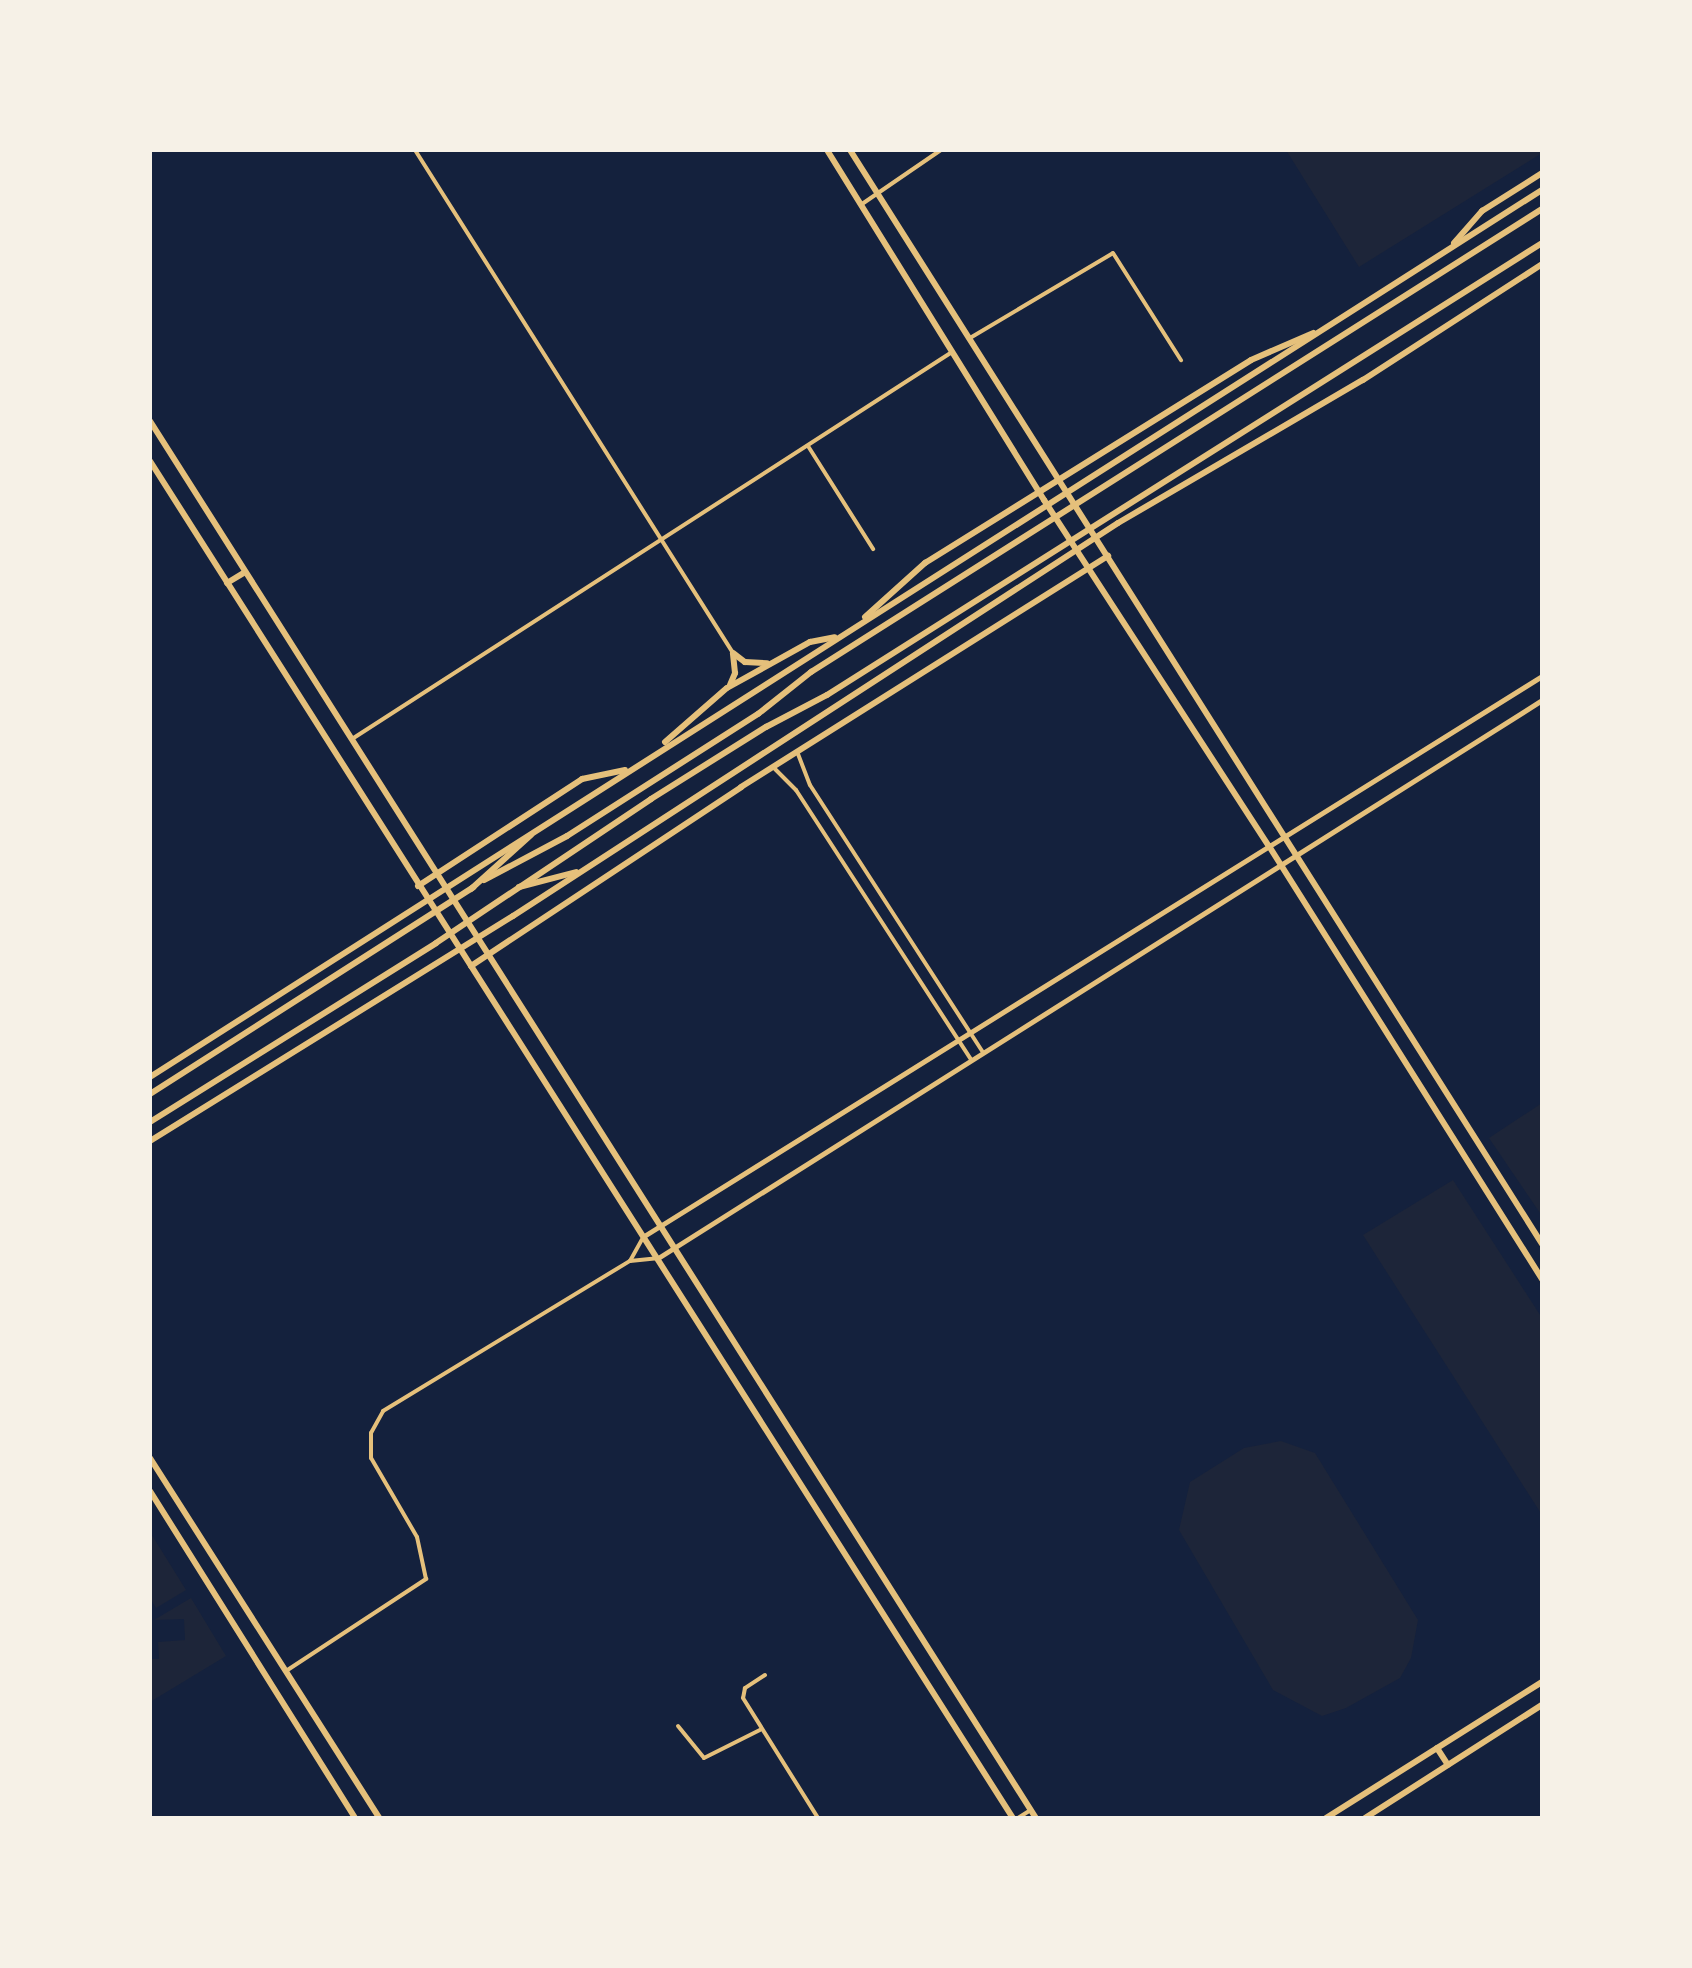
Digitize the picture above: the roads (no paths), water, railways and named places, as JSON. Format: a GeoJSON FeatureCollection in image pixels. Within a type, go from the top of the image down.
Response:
{"type":"FeatureCollection","features":[{"type":"Feature","properties":{"kind":"main road"},"geometry":{"type":"LineString","coordinates":[[827,150],[1042,496],[1542,1279]]}},
{"type":"Feature","properties":{"kind":"main road"},"geometry":{"type":"LineString","coordinates":[[850,150],[1542,1244]]}},
{"type":"Feature","properties":{"kind":"main road"},"geometry":{"type":"LineString","coordinates":[[1450,248],[1482,211],[1542,173]]}},
{"type":"Feature","properties":{"kind":"main road"},"geometry":{"type":"LineString","coordinates":[[150,1077],[547,820],[1542,190]]}},
{"type":"Feature","properties":{"kind":"main road"},"geometry":{"type":"LineString","coordinates":[[150,1094],[470,889],[567,836],[758,714],[810,672],[1542,209]]}},
{"type":"Feature","properties":{"kind":"main road"},"geometry":{"type":"LineString","coordinates":[[150,1122],[520,888],[651,798],[766,727],[827,695],[1542,243]]}},
{"type":"Feature","properties":{"kind":"main road"},"geometry":{"type":"LineString","coordinates":[[150,1141],[582,870],[1118,522],[1363,380],[1542,264]]}},
{"type":"Feature","properties":{"kind":"main road"},"geometry":{"type":"LineString","coordinates":[[858,625],[912,572],[1062,484],[1251,360],[1324,330]]}},
{"type":"Feature","properties":{"kind":"main road"},"geometry":{"type":"LineString","coordinates":[[150,421],[1036,1818]]}},
{"type":"Feature","properties":{"kind":"main road"},"geometry":{"type":"LineString","coordinates":[[150,462],[1015,1818]]}},
{"type":"Feature","properties":{"kind":"main road"},"geometry":{"type":"LineString","coordinates":[[471,966],[486,950],[1107,554]]}},
{"type":"Feature","properties":{"kind":"main road"},"geometry":{"type":"LineString","coordinates":[[227,583],[245,572]]}},
{"type":"Feature","properties":{"kind":"main road"},"geometry":{"type":"LineString","coordinates":[[658,750],[695,712],[768,663],[810,642],[841,636]]}},
{"type":"Feature","properties":{"kind":"main road"},"geometry":{"type":"LineString","coordinates":[[733,653],[749,663],[768,663]]}},
{"type":"Feature","properties":{"kind":"main road"},"geometry":{"type":"LineString","coordinates":[[728,688],[735,673],[733,653]]}},
{"type":"Feature","properties":{"kind":"main road"},"geometry":{"type":"LineString","coordinates":[[419,888],[565,788],[593,775],[626,770]]}},
{"type":"Feature","properties":{"kind":"main road"},"geometry":{"type":"LineString","coordinates":[[470,889],[547,820]]}},
{"type":"Feature","properties":{"kind":"main road"},"geometry":{"type":"LineString","coordinates":[[520,888],[582,870]]}},
{"type":"Feature","properties":{"kind":"main road"},"geometry":{"type":"LineString","coordinates":[[150,1458],[379,1818]]}},
{"type":"Feature","properties":{"kind":"main road"},"geometry":{"type":"LineString","coordinates":[[151,1494],[355,1818]]}},
{"type":"Feature","properties":{"kind":"main road"},"geometry":{"type":"LineString","coordinates":[[231,1617],[246,1609]]}},
{"type":"Feature","properties":{"kind":"main road"},"geometry":{"type":"LineString","coordinates":[[1326,1818],[1542,1682]]}},
{"type":"Feature","properties":{"kind":"main road"},"geometry":{"type":"LineString","coordinates":[[1364,1818],[1542,1705]]}},
{"type":"Feature","properties":{"kind":"main road"},"geometry":{"type":"LineString","coordinates":[[1438,1748],[1448,1765]]}},
{"type":"Feature","properties":{"kind":"street"},"geometry":{"type":"LineString","coordinates":[[415,150],[733,653]]}},
{"type":"Feature","properties":{"kind":"street"},"geometry":{"type":"LineString","coordinates":[[861,205],[941,150]]}},
{"type":"Feature","properties":{"kind":"street"},"geometry":{"type":"LineString","coordinates":[[970,338],[1113,252],[1181,360]]}},
{"type":"Feature","properties":{"kind":"street"},"geometry":{"type":"LineString","coordinates":[[352,739],[952,352]]}},
{"type":"Feature","properties":{"kind":"street"},"geometry":{"type":"LineString","coordinates":[[808,446],[874,549]]}},
{"type":"Feature","properties":{"kind":"street"},"geometry":{"type":"LineString","coordinates":[[630,1261],[644,1236],[1542,676]]}},
{"type":"Feature","properties":{"kind":"street"},"geometry":{"type":"LineString","coordinates":[[286,1671],[426,1579],[416,1537],[371,1458],[370,1434],[384,1411],[630,1261],[658,1258],[1542,700]]}},
{"type":"Feature","properties":{"kind":"street"},"geometry":{"type":"LineString","coordinates":[[798,754],[810,785],[983,1052]]}},
{"type":"Feature","properties":{"kind":"street"},"geometry":{"type":"LineString","coordinates":[[775,768],[796,790],[971,1059]]}},
{"type":"Feature","properties":{"kind":"street"},"geometry":{"type":"LineString","coordinates":[[151,1494],[167,1485]]}},
{"type":"Feature","properties":{"kind":"street"},"geometry":{"type":"LineString","coordinates":[[765,1675],[743,1692],[818,1818]]}},
{"type":"Feature","properties":{"kind":"street"},"geometry":{"type":"LineString","coordinates":[[678,1726],[704,1758],[762,1729]]}},
{"type":"Feature","properties":{"kind":"street"},"geometry":{"type":"LineString","coordinates":[[1015,1818],[1031,1810]]}}]}
